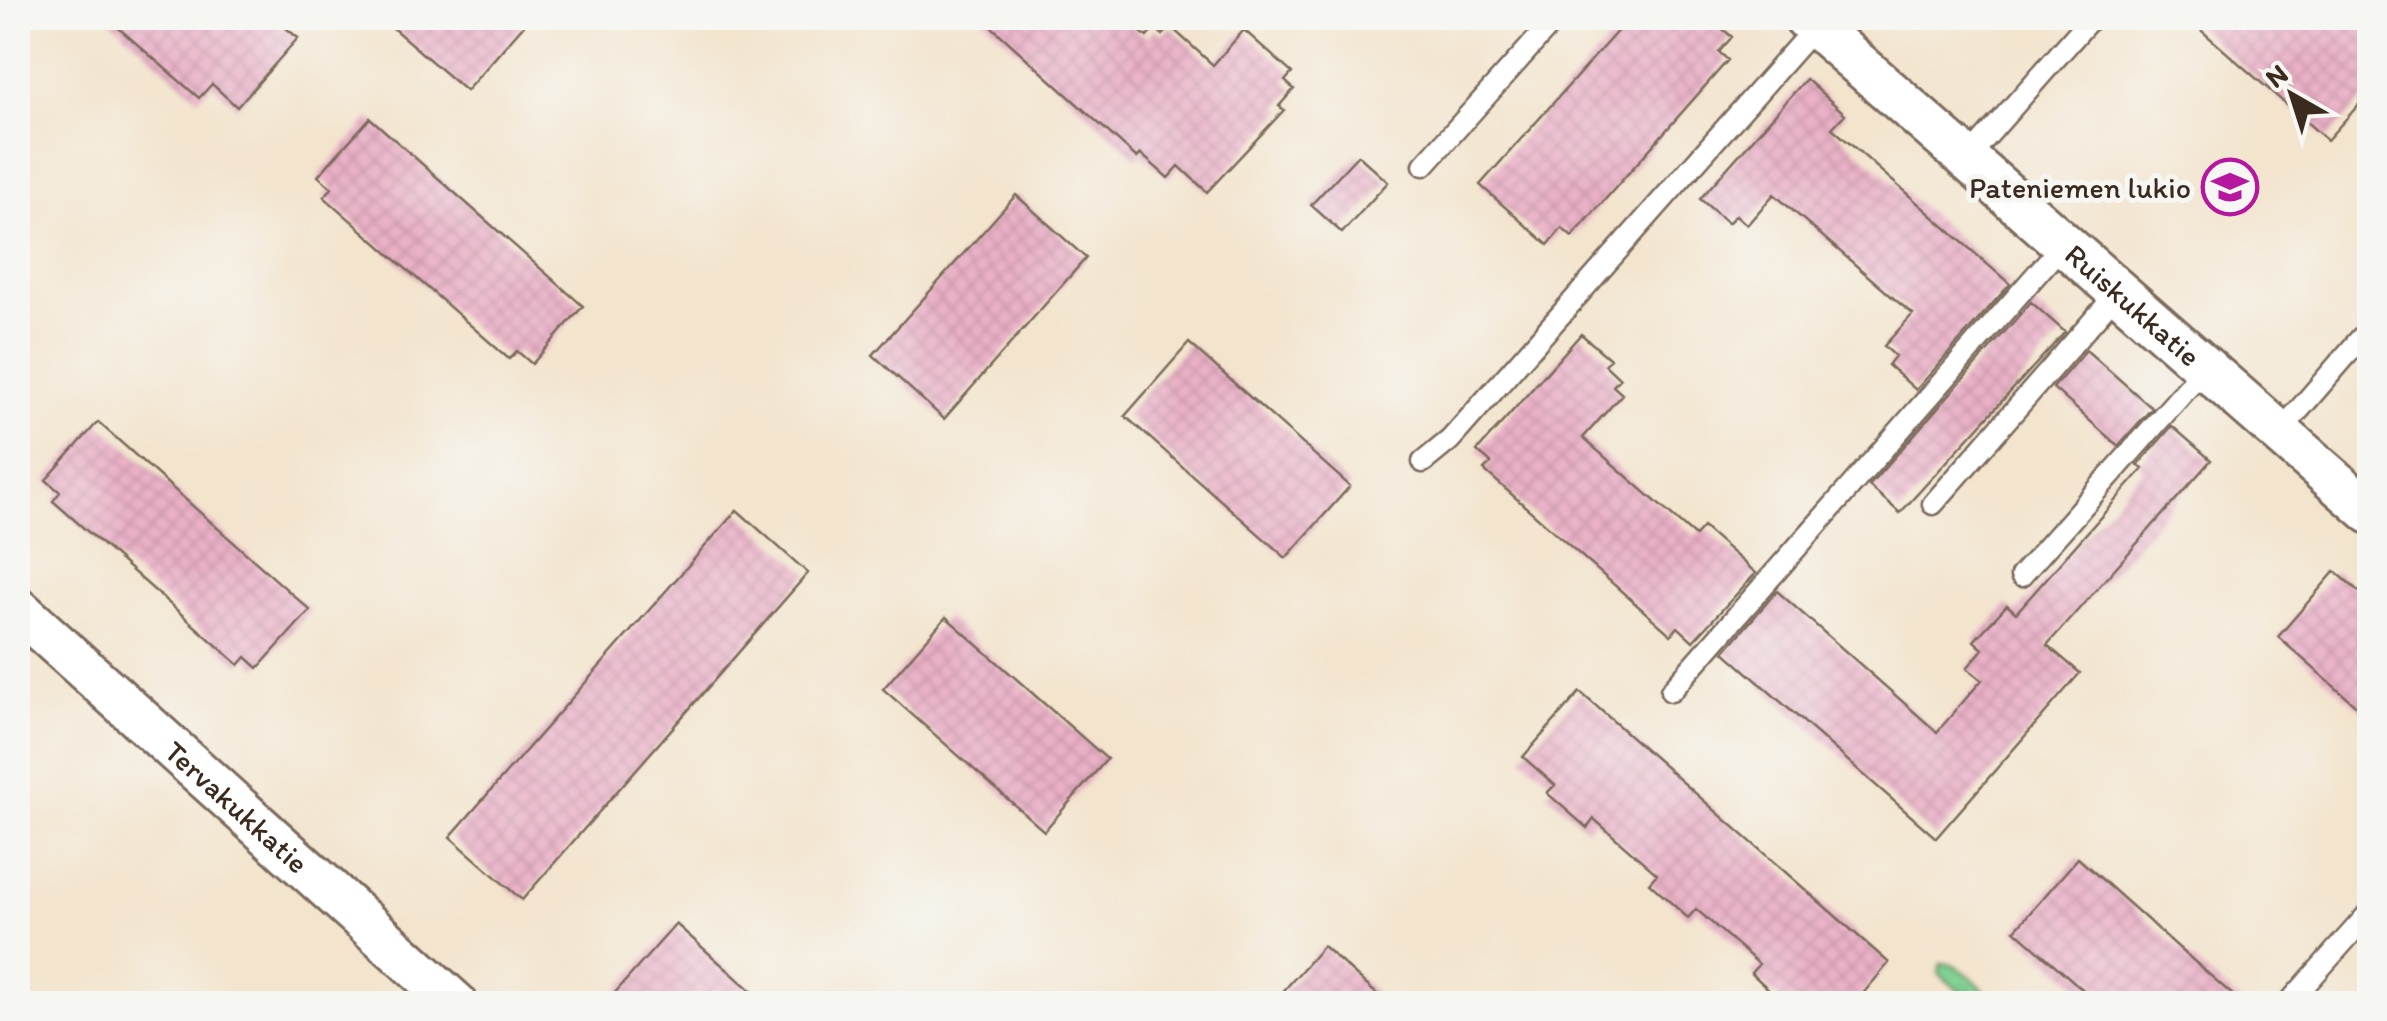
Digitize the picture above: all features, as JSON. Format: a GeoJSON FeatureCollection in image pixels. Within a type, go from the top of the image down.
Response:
{"type":"FeatureCollection","features":[{"type":"Feature","properties":{"kind":"street","name":"Ruiskukkatie"},"geometry":{"type":"LineString","coordinates":[[1811,22],[2370,512]]}},
{"type":"Feature","properties":{"kind":"street","name":"Tervakukkatie"},"geometry":{"type":"LineString","coordinates":[[18,610],[456,1004]]}},
{"type":"Feature","properties":{"kind":"lane"},"geometry":{"type":"LineString","coordinates":[[1424,165],[1556,18]]}},
{"type":"Feature","properties":{"kind":"lane"},"geometry":{"type":"LineString","coordinates":[[1968,158],[2091,18]]}},
{"type":"Feature","properties":{"kind":"lane"},"geometry":{"type":"LineString","coordinates":[[1423,462],[1450,440],[1811,22]]}},
{"type":"Feature","properties":{"kind":"lane"},"geometry":{"type":"LineString","coordinates":[[1670,691],[2064,243]]}},
{"type":"Feature","properties":{"kind":"lane"},"geometry":{"type":"LineString","coordinates":[[1934,504],[2119,291]]}},
{"type":"Feature","properties":{"kind":"lane"},"geometry":{"type":"LineString","coordinates":[[2279,433],[2362,338]]}},
{"type":"Feature","properties":{"kind":"lane"},"geometry":{"type":"LineString","coordinates":[[2021,576],[2206,368]]}},
{"type":"Feature","properties":{"kind":"lane"},"geometry":{"type":"LineString","coordinates":[[2288,1004],[2370,912]]}},
{"type":"Feature","properties":{"kind":"green space"},"geometry":{"type":"Polygon","coordinates":[[[1941,963],[1964,972],[1998,1003],[1972,1003],[1939,973],[1941,963]]]}},
{"type":"Feature","properties":{"kind":"building"},"geometry":{"type":"Polygon","coordinates":[[[107,18],[274,18],[298,38],[237,107],[212,84],[199,98],[107,18]]]}},
{"type":"Feature","properties":{"kind":"building"},"geometry":{"type":"Polygon","coordinates":[[[381,18],[530,18],[466,91],[381,18]]]}},
{"type":"Feature","properties":{"kind":"building"},"geometry":{"type":"Polygon","coordinates":[[[982,18],[1125,18],[1147,37],[1155,28],[1163,35],[1171,27],[1213,65],[1244,30],[1292,73],[1285,81],[1294,89],[1279,106],[1284,110],[1207,192],[1179,166],[1168,178],[1141,154],[1137,158],[982,18]]]}},
{"type":"Feature","properties":{"kind":"building"},"geometry":{"type":"Polygon","coordinates":[[[1629,18],[1710,18],[1732,37],[1719,52],[1728,60],[1572,237],[1562,228],[1548,245],[1480,185],[1629,18]]]}},
{"type":"Feature","properties":{"kind":"building"},"geometry":{"type":"Polygon","coordinates":[[[2187,18],[2370,18],[2370,92],[2327,140],[2187,18]]]}},
{"type":"Feature","properties":{"kind":"building"},"geometry":{"type":"Polygon","coordinates":[[[1806,79],[1845,114],[1832,128],[2010,284],[1916,390],[1888,365],[1895,356],[1884,346],[1913,314],[1774,194],[1747,225],[1736,215],[1728,223],[1700,199],[1806,79]]]}},
{"type":"Feature","properties":{"kind":"building"},"geometry":{"type":"Polygon","coordinates":[[[370,118],[583,306],[532,364],[517,351],[509,359],[324,197],[332,188],[318,176],[370,118]]]}},
{"type":"Feature","properties":{"kind":"building"},"geometry":{"type":"Polygon","coordinates":[[[1358,155],[1388,182],[1342,233],[1311,205],[1358,155]]]}},
{"type":"Feature","properties":{"kind":"building"},"geometry":{"type":"Polygon","coordinates":[[[1016,195],[1086,258],[944,419],[873,355],[1016,195]]]}},
{"type":"Feature","properties":{"kind":"building"},"geometry":{"type":"Polygon","coordinates":[[[2031,302],[2065,332],[1900,513],[1869,486],[2031,302]]]}},
{"type":"Feature","properties":{"kind":"building"},"geometry":{"type":"Polygon","coordinates":[[[1581,334],[1610,359],[1605,365],[1620,379],[1613,386],[1622,394],[1583,438],[1695,536],[1703,527],[1756,573],[1693,641],[1678,627],[1671,635],[1484,470],[1491,463],[1477,451],[1581,334]]]}},
{"type":"Feature","properties":{"kind":"building"},"geometry":{"type":"Polygon","coordinates":[[[1189,343],[1350,486],[1286,558],[1125,416],[1189,343]]]}},
{"type":"Feature","properties":{"kind":"building"},"geometry":{"type":"Polygon","coordinates":[[[2086,350],[2152,408],[2118,446],[2053,388],[2086,350]]]}},
{"type":"Feature","properties":{"kind":"building"},"geometry":{"type":"Polygon","coordinates":[[[98,422],[310,610],[258,668],[246,657],[239,665],[53,501],[60,492],[46,480],[98,422]]]}},
{"type":"Feature","properties":{"kind":"building"},"geometry":{"type":"Polygon","coordinates":[[[2172,426],[2211,460],[2047,645],[2080,673],[1936,838],[1724,652],[1777,591],[1937,732],[1982,680],[1967,668],[1983,649],[1974,641],[2007,605],[2016,613],[2143,469],[2138,465],[2172,426]]]}},
{"type":"Feature","properties":{"kind":"building"},"geometry":{"type":"Polygon","coordinates":[[[737,510],[808,573],[522,900],[450,837],[737,510]]]}},
{"type":"Feature","properties":{"kind":"building"},"geometry":{"type":"Polygon","coordinates":[[[2335,571],[2370,601],[2370,718],[2278,637],[2335,571]]]}},
{"type":"Feature","properties":{"kind":"building"},"geometry":{"type":"Polygon","coordinates":[[[946,617],[1107,759],[1044,831],[883,689],[946,617]]]}},
{"type":"Feature","properties":{"kind":"building"},"geometry":{"type":"Polygon","coordinates":[[[1580,692],[1889,963],[1854,1004],[1785,1004],[1751,973],[1759,964],[1696,909],[1688,918],[1649,883],[1657,874],[1594,819],[1587,828],[1547,793],[1555,785],[1523,757],[1580,692]]]}},
{"type":"Feature","properties":{"kind":"building"},"geometry":{"type":"Polygon","coordinates":[[[2078,858],[2243,1004],[2099,1004],[2015,930],[2078,858]]]}},
{"type":"Feature","properties":{"kind":"building"},"geometry":{"type":"Polygon","coordinates":[[[676,924],[766,1004],[605,1004],[676,924]]]}},
{"type":"Feature","properties":{"kind":"building"},"geometry":{"type":"Polygon","coordinates":[[[1323,946],[1388,1004],[1272,1004],[1323,946]]]}},
{"type":"Feature","properties":{"kind":"place","name":"Pateniemen lukio"},"geometry":{"type":"Point","coordinates":[2230,187]}}]}
